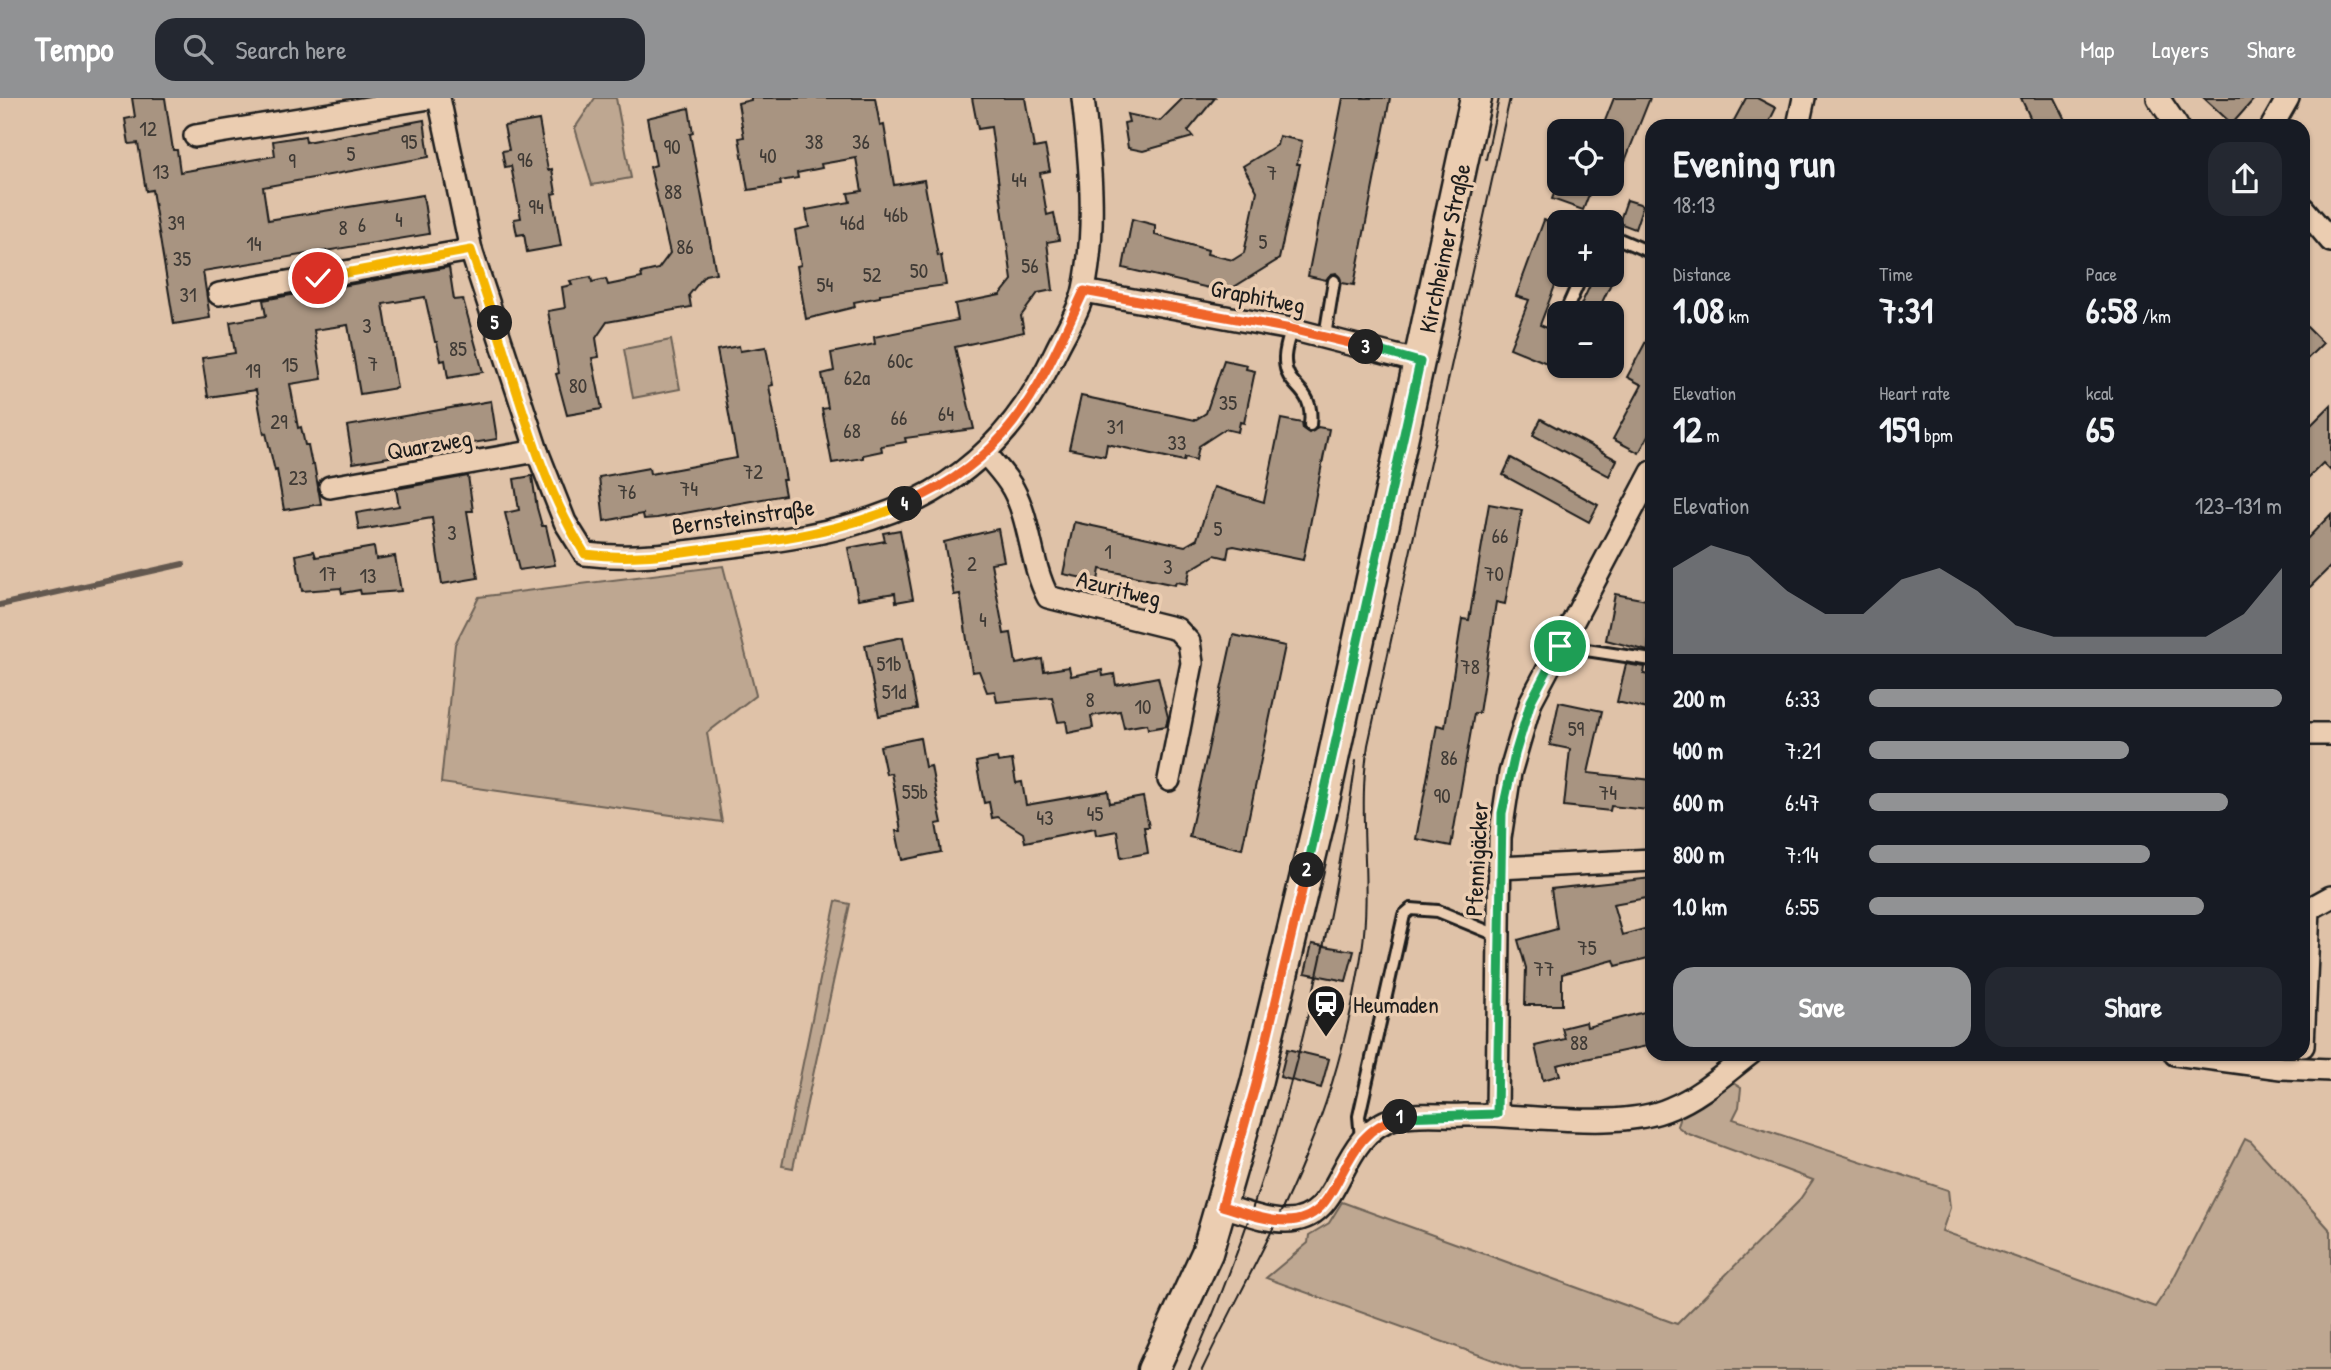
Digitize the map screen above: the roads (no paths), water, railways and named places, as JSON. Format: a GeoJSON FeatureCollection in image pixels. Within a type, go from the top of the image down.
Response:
{"type":"FeatureCollection","features":[{"type":"Feature","properties":{"kind":"main road","name":"Kirchheimer Straße"},"geometry":{"type":"LineString","coordinates":[[1153,1370],[1202,1266],[1222,1206],[1256,1084],[1315,838],[1476,98]]}},
{"type":"Feature","properties":{"kind":"street"},"geometry":{"type":"LineString","coordinates":[[195,136],[430,98]]}},
{"type":"Feature","properties":{"kind":"street","name":"Bernsteinstraße"},"geometry":{"type":"LineString","coordinates":[[439,98],[471,250],[537,451],[565,522],[585,554],[623,559],[784,540],[870,519],[923,497],[955,478],[986,454],[1011,428],[1040,386],[1084,291],[1090,230],[1090,159],[1083,98]]}},
{"type":"Feature","properties":{"kind":"street"},"geometry":{"type":"LineString","coordinates":[[1800,119],[1804,98]]}},
{"type":"Feature","properties":{"kind":"street"},"geometry":{"type":"LineString","coordinates":[[2158,98],[2172,119]]}},
{"type":"Feature","properties":{"kind":"street"},"geometry":{"type":"LineString","coordinates":[[2277,119],[2288,98]]}},
{"type":"Feature","properties":{"kind":"street"},"geometry":{"type":"LineString","coordinates":[[2310,216],[2331,241]]}},
{"type":"Feature","properties":{"kind":"street"},"geometry":{"type":"LineString","coordinates":[[219,294],[471,250]]}},
{"type":"Feature","properties":{"kind":"street","name":"Graphitweg"},"geometry":{"type":"LineString","coordinates":[[1084,291],[1325,336],[1420,362]]}},
{"type":"Feature","properties":{"kind":"street","name":"Quarzweg"},"geometry":{"type":"LineString","coordinates":[[330,487],[537,451]]}},
{"type":"Feature","properties":{"kind":"street","name":"Azuritweg"},"geometry":{"type":"LineString","coordinates":[[986,454],[1012,488],[1020,505],[1037,575],[1048,597],[1177,629],[1189,642],[1192,663],[1169,780]]}},
{"type":"Feature","properties":{"kind":"street","name":"Pfennigäcker"},"geometry":{"type":"LineString","coordinates":[[1497,1114],[1499,869],[1502,813],[1515,754],[1531,701],[1645,485]]}},
{"type":"Feature","properties":{"kind":"street"},"geometry":{"type":"LineString","coordinates":[[2310,734],[2331,734]]}},
{"type":"Feature","properties":{"kind":"street"},"geometry":{"type":"LineString","coordinates":[[1499,869],[1645,860]]}},
{"type":"Feature","properties":{"kind":"street"},"geometry":{"type":"LineString","coordinates":[[2310,905],[2331,897]]}},
{"type":"Feature","properties":{"kind":"street"},"geometry":{"type":"LineString","coordinates":[[1222,1206],[1282,1221],[1308,1217],[1327,1199],[1361,1139],[1380,1125],[1403,1117],[1497,1114],[1557,1118],[1649,1116],[1693,1097],[1741,1061]]}},
{"type":"Feature","properties":{"kind":"street"},"geometry":{"type":"LineString","coordinates":[[2302,1061],[2331,1070]]}},
{"type":"Feature","properties":{"kind":"lane"},"geometry":{"type":"LineString","coordinates":[[1624,241],[1645,250]]}},
{"type":"Feature","properties":{"kind":"lane"},"geometry":{"type":"LineString","coordinates":[[1325,336],[1334,281]]}},
{"type":"Feature","properties":{"kind":"lane"},"geometry":{"type":"LineString","coordinates":[[1291,329],[1285,361],[1288,373],[1309,399],[1310,425]]}},
{"type":"Feature","properties":{"kind":"lane"},"geometry":{"type":"LineString","coordinates":[[1560,646],[1645,659]]}},
{"type":"Feature","properties":{"kind":"lane"},"geometry":{"type":"LineString","coordinates":[[1361,1139],[1359,1116],[1405,915],[1411,908],[1428,908],[1499,936]]}},
{"type":"Feature","properties":{"kind":"waterway"},"geometry":{"type":"LineString","coordinates":[[0,605],[183,564]]}},
{"type":"Feature","properties":{"kind":"tram line"},"geometry":{"type":"LineString","coordinates":[[1486,159],[1499,98]]}},
{"type":"Feature","properties":{"kind":"tram line"},"geometry":{"type":"LineString","coordinates":[[1202,1370],[1294,1183],[1325,1106],[1347,1029],[1365,925],[1364,796],[1368,745],[1510,98]]}},
{"type":"Feature","properties":{"kind":"tram line"},"geometry":{"type":"LineString","coordinates":[[1189,1370],[1248,1223],[1294,1072],[1329,917],[1356,761]]}},
{"type":"Feature","properties":{"kind":"place","name":"Heumaden"},"geometry":{"type":"Point","coordinates":[1326,1038]}}]}
